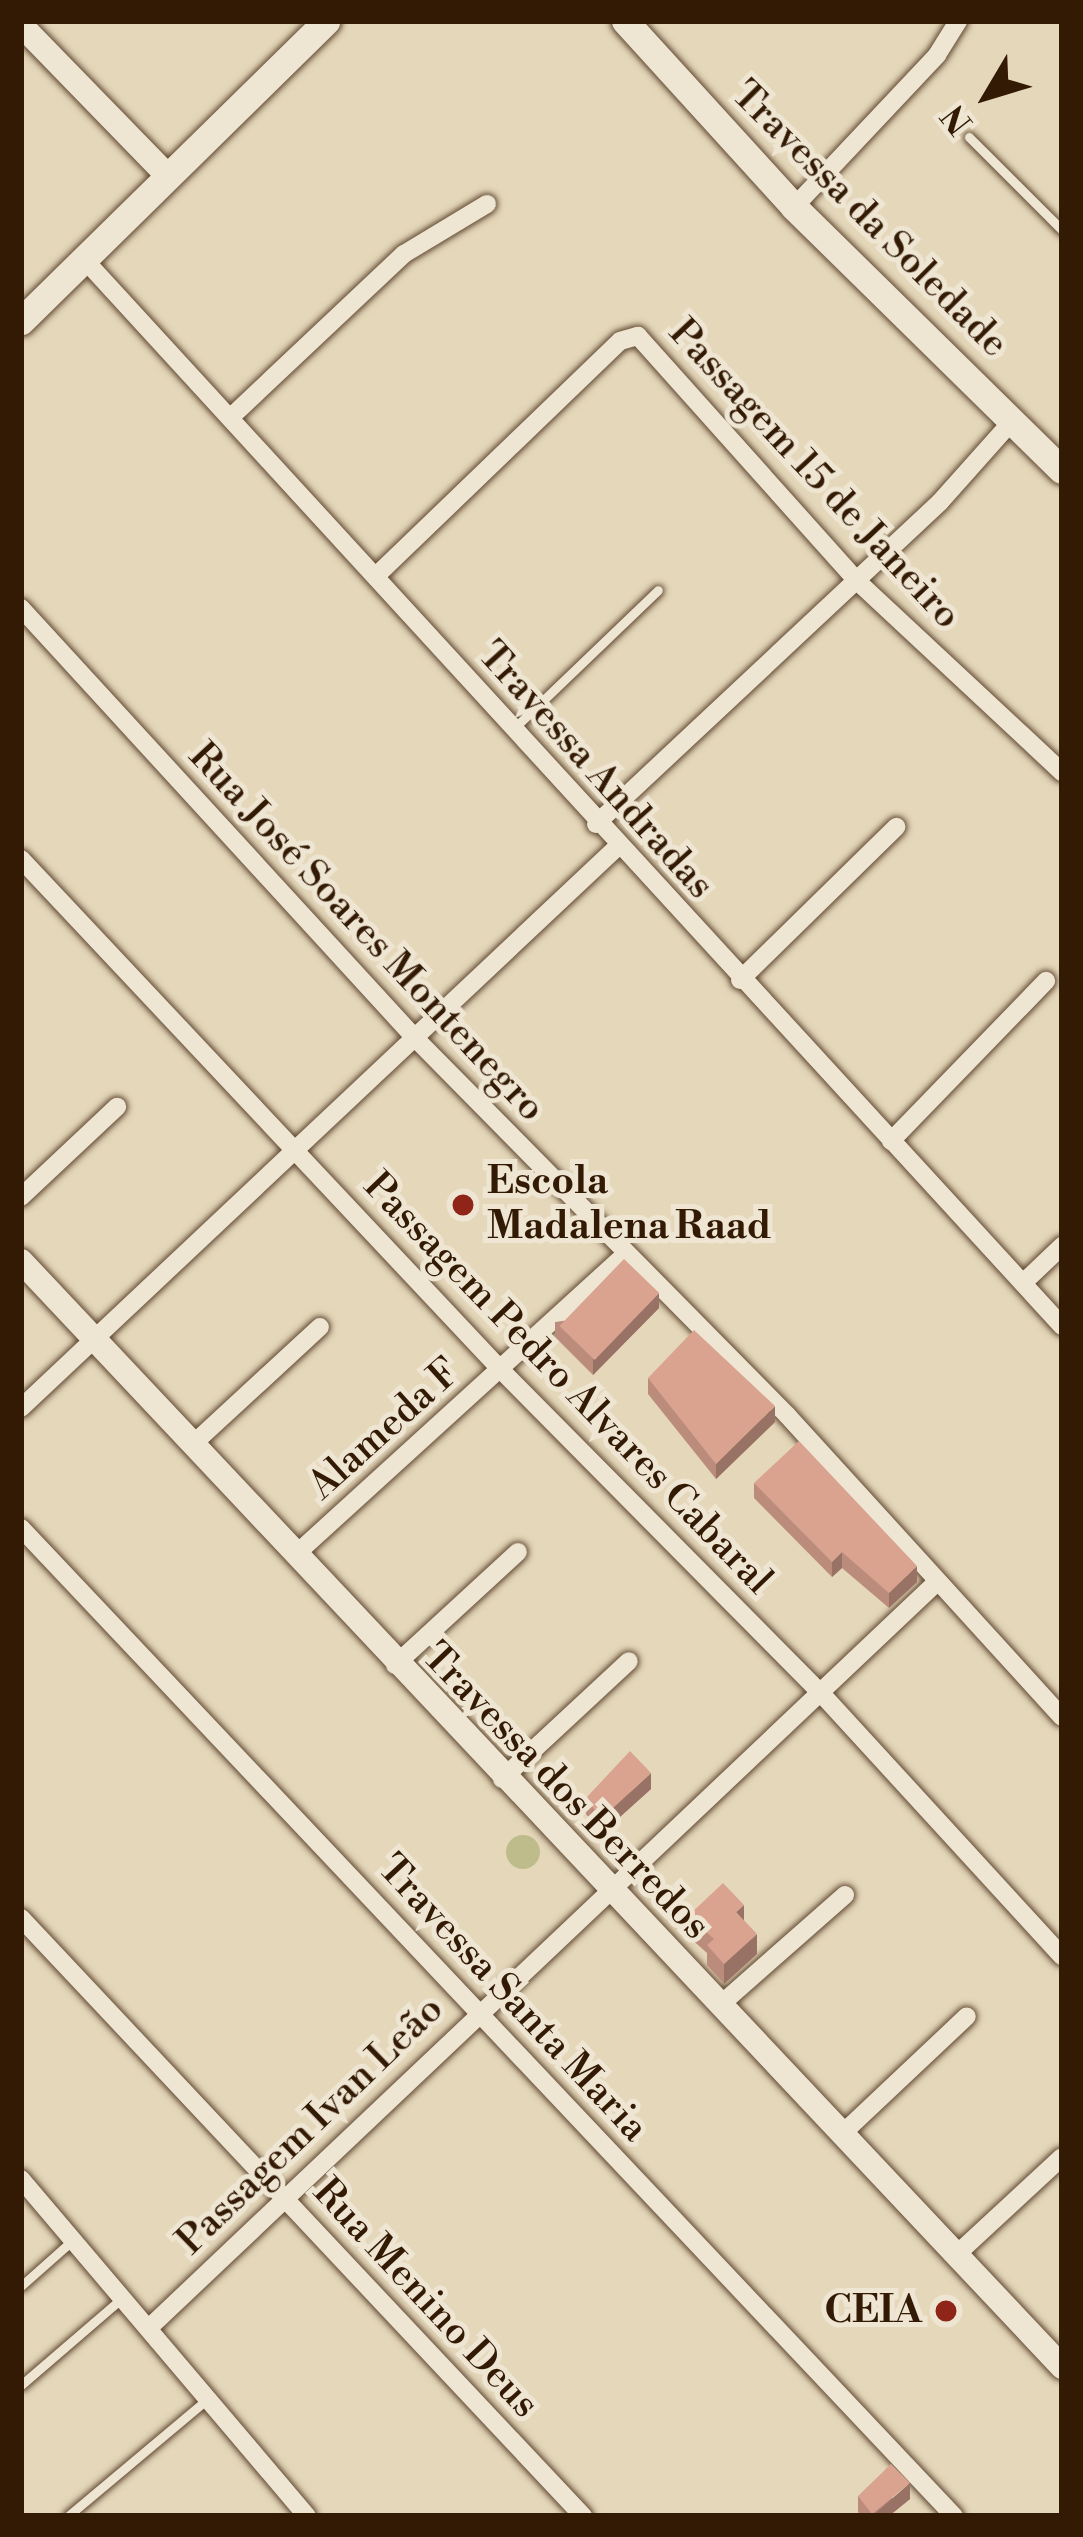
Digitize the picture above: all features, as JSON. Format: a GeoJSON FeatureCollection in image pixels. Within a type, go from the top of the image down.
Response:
{"type":"FeatureCollection","features":[{"type":"Feature","properties":{"kind":"main road"},"geometry":{"type":"LineString","coordinates":[[21,321],[326,21]]}},
{"type":"Feature","properties":{"kind":"main road","name":"Travessa da Soledade"},"geometry":{"type":"LineString","coordinates":[[625,21],[794,207],[1058,459]]}},
{"type":"Feature","properties":{"kind":"street"},"geometry":{"type":"LineString","coordinates":[[794,207],[938,55],[958,21]]}},
{"type":"Feature","properties":{"kind":"street"},"geometry":{"type":"LineString","coordinates":[[21,26],[166,175]]}},
{"type":"Feature","properties":{"kind":"street"},"geometry":{"type":"LineString","coordinates":[[232,416],[404,254],[487,204]]}},
{"type":"Feature","properties":{"kind":"street","name":"Travessa Andradas"},"geometry":{"type":"LineString","coordinates":[[82,257],[377,574],[616,848],[1062,1326]]}},
{"type":"Feature","properties":{"kind":"street","name":"Passagem 15 de Janeiro"},"geometry":{"type":"LineString","coordinates":[[377,574],[630,334],[651,347],[856,580],[1062,772]]}},
{"type":"Feature","properties":{"kind":"street"},"geometry":{"type":"LineString","coordinates":[[596,824],[856,580],[1013,420]]}},
{"type":"Feature","properties":{"kind":"street","name":"Rua José Soares Montenegro"},"geometry":{"type":"LineString","coordinates":[[21,608],[415,1038],[624,1256],[787,1415],[1062,1717]]}},
{"type":"Feature","properties":{"kind":"street"},"geometry":{"type":"LineString","coordinates":[[740,980],[896,827]]}},
{"type":"Feature","properties":{"kind":"street"},"geometry":{"type":"LineString","coordinates":[[21,1408],[616,848]]}},
{"type":"Feature","properties":{"kind":"street","name":"Passagem Pedro Alvares Cabaral"},"geometry":{"type":"LineString","coordinates":[[21,860],[501,1370],[819,1691],[1062,1956]]}},
{"type":"Feature","properties":{"kind":"street"},"geometry":{"type":"LineString","coordinates":[[891,1141],[1046,981]]}},
{"type":"Feature","properties":{"kind":"street"},"geometry":{"type":"LineString","coordinates":[[21,1197],[117,1108]]}},
{"type":"Feature","properties":{"kind":"street"},"geometry":{"type":"LineString","coordinates":[[1022,1283],[1062,1246]]}},
{"type":"Feature","properties":{"kind":"street","name":"Alameda F"},"geometry":{"type":"LineString","coordinates":[[295,1555],[624,1256]]}},
{"type":"Feature","properties":{"kind":"street","name":"Travessa dos Berredos"},"geometry":{"type":"LineString","coordinates":[[21,1261],[394,1665],[1062,2368]]}},
{"type":"Feature","properties":{"kind":"street"},"geometry":{"type":"LineString","coordinates":[[192,1444],[320,1327]]}},
{"type":"Feature","properties":{"kind":"street","name":"Travessa Santa Maria"},"geometry":{"type":"LineString","coordinates":[[21,1528],[954,2516]]}},
{"type":"Feature","properties":{"kind":"street"},"geometry":{"type":"LineString","coordinates":[[394,1665],[518,1552]]}},
{"type":"Feature","properties":{"kind":"street","name":"Passagem Ivan Leão"},"geometry":{"type":"LineString","coordinates":[[152,2325],[478,2011],[938,1582]]}},
{"type":"Feature","properties":{"kind":"street"},"geometry":{"type":"LineString","coordinates":[[502,1779],[628,1660]]}},
{"type":"Feature","properties":{"kind":"street"},"geometry":{"type":"LineString","coordinates":[[718,2006],[845,1894]]}},
{"type":"Feature","properties":{"kind":"street","name":"Rua Menino Deus"},"geometry":{"type":"LineString","coordinates":[[21,1918],[583,2516]]}},
{"type":"Feature","properties":{"kind":"street"},"geometry":{"type":"LineString","coordinates":[[843,2133],[967,2016]]}},
{"type":"Feature","properties":{"kind":"street"},"geometry":{"type":"LineString","coordinates":[[956,2255],[1062,2157]]}},
{"type":"Feature","properties":{"kind":"street"},"geometry":{"type":"LineString","coordinates":[[21,2180],[152,2325],[308,2516]]}},
{"type":"Feature","properties":{"kind":"lane"},"geometry":{"type":"LineString","coordinates":[[969,137],[1062,230]]}},
{"type":"Feature","properties":{"kind":"lane"},"geometry":{"type":"LineString","coordinates":[[512,730],[658,590]]}},
{"type":"Feature","properties":{"kind":"lane"},"geometry":{"type":"LineString","coordinates":[[21,2287],[74,2239]]}},
{"type":"Feature","properties":{"kind":"lane"},"geometry":{"type":"LineString","coordinates":[[21,2385],[125,2296]]}},
{"type":"Feature","properties":{"kind":"lane"},"geometry":{"type":"LineString","coordinates":[[68,2516],[210,2396]]}},
{"type":"Feature","properties":{"kind":"shaded area"},"geometry":{"type":"Polygon","coordinates":[[[523,1835],[535,1840],[540,1852],[535,1864],[523,1869],[511,1864],[506,1852],[511,1840],[523,1835]]]}},
{"type":"Feature","properties":{"kind":"building"},"geometry":{"type":"Polygon","coordinates":[[[624,1259],[659,1293],[595,1360],[559,1326],[624,1259]]]}},
{"type":"Feature","properties":{"kind":"building"},"geometry":{"type":"Polygon","coordinates":[[[694,1330],[775,1406],[716,1464],[648,1378],[694,1330]]]}},
{"type":"Feature","properties":{"kind":"building"},"geometry":{"type":"Polygon","coordinates":[[[799,1441],[917,1566],[889,1593],[842,1552],[832,1562],[754,1483],[799,1441]]]}},
{"type":"Feature","properties":{"kind":"building"},"geometry":{"type":"Polygon","coordinates":[[[630,1751],[651,1773],[601,1819],[586,1798],[630,1751]]]}},
{"type":"Feature","properties":{"kind":"building"},"geometry":{"type":"Polygon","coordinates":[[[723,1883],[744,1905],[736,1912],[757,1934],[724,1964],[707,1945],[714,1939],[688,1916],[723,1883]]]}},
{"type":"Feature","properties":{"kind":"building"},"geometry":{"type":"Polygon","coordinates":[[[891,2464],[910,2483],[872,2514],[858,2496],[891,2464]]]}},
{"type":"Feature","properties":{"kind":"place","name":"Escola Madalena Raad"},"geometry":{"type":"Point","coordinates":[463,1205]}},
{"type":"Feature","properties":{"kind":"place","name":"CEIA"},"geometry":{"type":"Point","coordinates":[946,2311]}}]}
